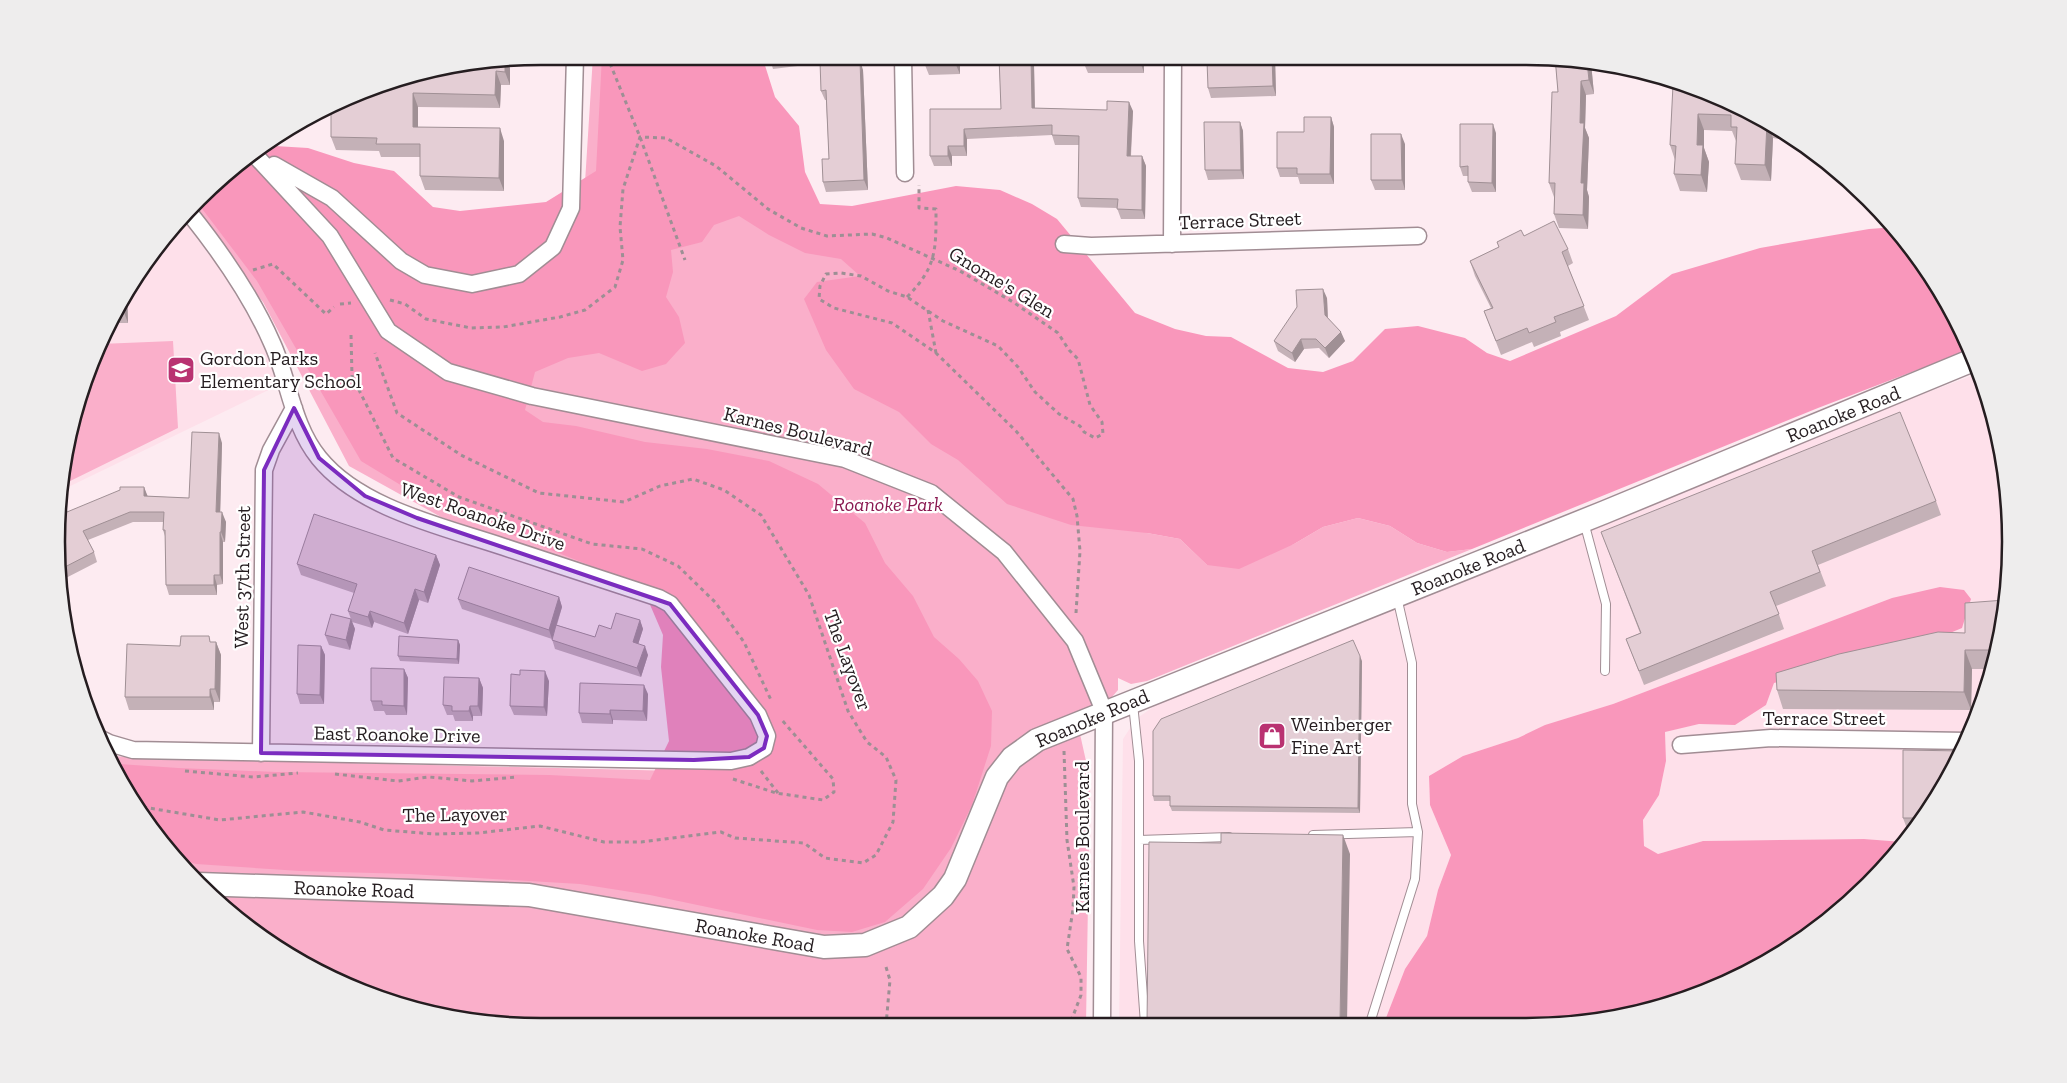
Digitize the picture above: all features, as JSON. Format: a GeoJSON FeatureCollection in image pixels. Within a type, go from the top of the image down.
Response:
{"type":"FeatureCollection","features":[{"type":"Feature","properties":{"kind":"street"},"geometry":{"type":"LineString","coordinates":[[260,157],[332,198],[401,261],[426,275],[472,284],[519,274],[553,247],[571,208],[575,65]]}},
{"type":"Feature","properties":{"kind":"street"},"geometry":{"type":"LineString","coordinates":[[904,65],[912,176]]}},
{"type":"Feature","properties":{"kind":"street"},"geometry":{"type":"LineString","coordinates":[[1172,244],[1173,65]]}},
{"type":"Feature","properties":{"kind":"street","name":"Karnes Boulevard"},"geometry":{"type":"LineString","coordinates":[[258,158],[330,236],[388,330],[448,372],[532,396],[845,459],[931,493],[1004,552],[1075,641],[1104,711],[1102,1018]]}},
{"type":"Feature","properties":{"kind":"street","name":"West Roanoke Drive"},"geometry":{"type":"LineString","coordinates":[[193,217],[210,239],[254,308],[273,344],[304,434],[319,458],[340,477],[365,496],[417,518],[658,598],[670,604],[758,715],[763,726]]}},
{"type":"Feature","properties":{"kind":"street","name":"Terrace Street"},"geometry":{"type":"LineString","coordinates":[[1064,244],[1091,246],[1418,236]]}},
{"type":"Feature","properties":{"kind":"street","name":"Roanoke Road"},"geometry":{"type":"LineString","coordinates":[[211,884],[529,896],[824,947],[865,945],[909,928],[944,896],[955,879],[997,778],[1012,758],[1037,740],[1104,711],[1583,520],[1967,362]]}},
{"type":"Feature","properties":{"kind":"street","name":"West 37th Street"},"geometry":{"type":"LineString","coordinates":[[261,753],[264,470],[271,450],[294,408]]}},
{"type":"Feature","properties":{"kind":"street"},"geometry":{"type":"LineString","coordinates":[[749,757],[764,748],[767,736],[763,726]]}},
{"type":"Feature","properties":{"kind":"street","name":"Terrace Street"},"geometry":{"type":"LineString","coordinates":[[1681,745],[1771,738],[1959,740]]}},
{"type":"Feature","properties":{"kind":"street","name":"East Roanoke Drive"},"geometry":{"type":"LineString","coordinates":[[110,743],[133,750],[261,753],[731,761],[749,757]]}},
{"type":"Feature","properties":{"kind":"lane"},"geometry":{"type":"LineString","coordinates":[[1583,520],[1606,604],[1605,671]]}},
{"type":"Feature","properties":{"kind":"lane"},"geometry":{"type":"LineString","coordinates":[[1372,1018],[1415,879],[1418,832],[1412,804],[1412,663],[1396,595]]}},
{"type":"Feature","properties":{"kind":"lane"},"geometry":{"type":"LineString","coordinates":[[1133,700],[1139,761],[1139,941],[1144,1018]]}},
{"type":"Feature","properties":{"kind":"lane"},"geometry":{"type":"LineString","coordinates":[[1308,835],[1418,832]]}},
{"type":"Feature","properties":{"kind":"lane"},"geometry":{"type":"LineString","coordinates":[[1139,840],[1239,837]]}},
{"type":"Feature","properties":{"kind":"path"},"geometry":{"type":"LineString","coordinates":[[611,65],[686,260]]}},
{"type":"Feature","properties":{"kind":"path"},"geometry":{"type":"LineString","coordinates":[[370,301],[383,299],[405,304],[426,319],[471,328],[503,327],[560,317],[585,310],[615,287],[623,260],[620,226],[623,189],[640,137]]}},
{"type":"Feature","properties":{"kind":"path","name":"Gnome's Glen"},"geometry":{"type":"LineString","coordinates":[[640,137],[666,138],[716,166],[768,209],[801,228],[827,236],[872,234],[888,238],[934,259],[1013,302],[1058,333],[1069,350],[1078,359],[1090,405],[1102,422],[1103,434],[1095,438],[1084,432],[1080,426],[1059,414],[1035,392],[1018,366],[998,346],[943,321],[907,296],[888,290],[861,276],[841,273],[826,274],[820,286],[819,299],[834,308],[892,323],[936,353],[1016,431],[1072,499],[1077,516],[1080,550],[1075,641]]}},
{"type":"Feature","properties":{"kind":"path"},"geometry":{"type":"LineString","coordinates":[[907,296],[920,284],[934,259],[936,209],[919,208],[912,176]]}},
{"type":"Feature","properties":{"kind":"path"},"geometry":{"type":"LineString","coordinates":[[253,270],[273,264],[326,314],[334,307]]}},
{"type":"Feature","properties":{"kind":"path"},"geometry":{"type":"LineString","coordinates":[[928,309],[936,353]]}},
{"type":"Feature","properties":{"kind":"path"},"geometry":{"type":"LineString","coordinates":[[352,335],[352,376],[394,458],[459,497],[592,544],[642,549],[678,566],[715,602],[744,642],[772,702]]}},
{"type":"Feature","properties":{"kind":"path","name":"The Layover"},"geometry":{"type":"LineString","coordinates":[[147,809],[220,820],[303,812],[360,822],[384,830],[434,834],[478,833],[540,826],[604,842],[641,842],[721,832],[735,838],[804,843],[825,858],[863,863],[876,855],[889,830],[893,822],[896,780],[886,757],[867,742],[848,711],[809,595],[761,515],[724,490],[693,479],[660,486],[624,502],[539,493],[461,455],[397,413],[375,353]]}},
{"type":"Feature","properties":{"kind":"path"},"geometry":{"type":"LineString","coordinates":[[730,778],[778,794],[823,800],[834,792],[833,779],[780,718],[776,710]]}},
{"type":"Feature","properties":{"kind":"path"},"geometry":{"type":"LineString","coordinates":[[763,726],[780,718]]}},
{"type":"Feature","properties":{"kind":"path"},"geometry":{"type":"LineString","coordinates":[[1071,746],[1064,750],[1068,840],[1074,886],[1073,909],[1067,949],[1081,977],[1081,995],[1072,1018]]}},
{"type":"Feature","properties":{"kind":"path"},"geometry":{"type":"LineString","coordinates":[[749,757],[778,794]]}},
{"type":"Feature","properties":{"kind":"path"},"geometry":{"type":"LineString","coordinates":[[183,771],[254,777],[306,773]]}},
{"type":"Feature","properties":{"kind":"path"},"geometry":{"type":"LineString","coordinates":[[333,773],[398,781],[429,777],[472,781],[521,777]]}},
{"type":"Feature","properties":{"kind":"path"},"geometry":{"type":"LineString","coordinates":[[886,967],[890,980],[887,1018]]}},
{"type":"Feature","properties":{"kind":"highlighted area"},"geometry":{"type":"Polygon","coordinates":[[[294,408],[319,458],[365,496],[417,518],[670,604],[758,715],[767,736],[764,748],[749,757],[694,760],[261,753],[264,470],[294,408]]]}},
{"type":"Feature","properties":{"kind":"shaded area"},"geometry":{"type":"Polygon","coordinates":[[[602,65],[765,65],[775,97],[799,126],[805,172],[820,204],[852,206],[956,186],[1000,190],[1032,204],[1057,219],[1135,313],[1175,329],[1206,336],[1231,337],[1288,368],[1323,372],[1353,361],[1385,329],[1418,326],[1465,338],[1487,353],[1510,361],[1616,316],[1672,274],[1760,248],[1885,228],[1922,277],[1938,303],[1963,352],[1818,408],[1472,549],[1447,552],[1417,543],[1390,526],[1358,518],[1323,527],[1294,544],[1239,569],[1207,565],[1180,539],[1147,533],[1071,525],[1007,504],[958,460],[931,444],[899,412],[854,389],[826,350],[804,299],[817,282],[860,276],[841,259],[805,253],[769,235],[739,216],[714,225],[702,242],[671,250],[673,272],[666,297],[679,317],[685,343],[666,364],[642,371],[599,353],[568,358],[535,372],[525,410],[543,422],[576,426],[645,442],[707,449],[769,461],[818,484],[865,523],[885,563],[913,596],[934,637],[959,659],[978,681],[992,711],[991,746],[972,805],[951,848],[923,889],[885,922],[852,932],[817,930],[650,895],[580,884],[410,874],[300,871],[196,864],[189,862],[163,832],[120,764],[276,772],[549,775],[650,780],[669,741],[661,667],[663,635],[642,586],[427,501],[361,461],[257,281],[202,208],[227,183],[276,146],[308,148],[354,163],[394,171],[433,207],[460,211],[546,202],[596,171],[602,65]]]}},
{"type":"Feature","properties":{"kind":"shaded area","name":"Gordon Parks Elementary School"},"geometry":{"type":"Polygon","coordinates":[[[186,224],[222,272],[257,331],[279,385],[68,487],[81,418],[101,359],[129,303],[145,277],[163,251],[186,224]]]}},
{"type":"Feature","properties":{"kind":"shaded area"},"geometry":{"type":"Polygon","coordinates":[[[1972,376],[1977,388],[1993,449],[2001,510],[2001,573],[1993,634],[1977,695],[1953,752],[1922,806],[1896,841],[1864,839],[1703,841],[1658,854],[1644,846],[1643,820],[1659,795],[1666,761],[1665,731],[1699,724],[1735,725],[1766,705],[1774,683],[1859,658],[1892,598],[1613,704],[1546,725],[1518,738],[1463,756],[1429,776],[1430,805],[1451,855],[1438,890],[1427,936],[1405,969],[1386,1018],[1119,1018],[1123,739],[1136,719],[1156,705],[1766,453],[1972,376]]]}},
{"type":"Feature","properties":{"kind":"shaded area"},"geometry":{"type":"Polygon","coordinates":[[[1940,587],[1964,590],[1971,599],[1962,628],[1933,640],[1774,683],[1766,705],[1735,725],[1699,724],[1665,732],[1666,761],[1659,795],[1643,820],[1644,846],[1658,854],[1703,841],[1864,839],[1896,841],[1840,900],[1816,920],[1764,954],[1736,969],[1679,993],[1649,1002],[1588,1014],[1557,1017],[1386,1018],[1405,969],[1427,936],[1438,890],[1451,855],[1430,805],[1429,776],[1463,756],[1518,738],[1545,725],[1613,704],[1892,598],[1940,587]]]}},
{"type":"Feature","properties":{"kind":"green space","name":"Roanoke Park"},"geometry":{"type":"Polygon","coordinates":[[[592,65],[748,65],[764,188],[1147,533],[1180,539],[1207,565],[1294,544],[1323,527],[1358,518],[1390,526],[1417,543],[1447,552],[1472,549],[1147,681],[1131,684],[1118,678],[1118,690],[1080,734],[1090,779],[1086,1018],[510,1017],[449,1009],[388,993],[359,982],[303,954],[251,920],[227,900],[183,856],[163,832],[145,806],[116,756],[717,772],[685,610],[561,559],[441,517],[349,466],[263,302],[210,239],[194,216],[242,170],[347,212],[583,214],[592,65]]]}},
{"type":"Feature","properties":{"kind":"green space"},"geometry":{"type":"Polygon","coordinates":[[[173,341],[178,428],[69,482],[81,418],[90,388],[108,344],[173,341]]]}},
{"type":"Feature","properties":{"kind":"building"},"geometry":{"type":"Polygon","coordinates":[[[820,65],[860,65],[864,180],[823,182],[822,159],[829,159],[826,90],[821,91],[820,65]]]}},
{"type":"Feature","properties":{"kind":"building"},"geometry":{"type":"Polygon","coordinates":[[[999,65],[1031,65],[1032,108],[1107,110],[1107,101],[1129,102],[1127,156],[1142,156],[1142,210],[1117,209],[1118,199],[1078,198],[1079,136],[1052,135],[1052,125],[964,129],[964,146],[948,146],[948,156],[930,156],[930,109],[1001,109],[999,65]]]}},
{"type":"Feature","properties":{"kind":"building"},"geometry":{"type":"Polygon","coordinates":[[[1207,65],[1272,65],[1273,86],[1208,88],[1207,65]]]}},
{"type":"Feature","properties":{"kind":"building"},"geometry":{"type":"Polygon","coordinates":[[[505,66],[505,72],[496,71],[495,95],[413,93],[413,127],[500,128],[499,178],[420,176],[420,144],[376,144],[377,138],[331,137],[331,114],[359,101],[418,81],[449,74],[505,66]]]}},
{"type":"Feature","properties":{"kind":"building"},"geometry":{"type":"Polygon","coordinates":[[[1556,66],[1588,69],[1589,80],[1581,81],[1580,123],[1584,123],[1581,183],[1584,183],[1583,215],[1554,214],[1555,183],[1549,183],[1552,92],[1558,92],[1556,66]]]}},
{"type":"Feature","properties":{"kind":"building"},"geometry":{"type":"Polygon","coordinates":[[[1673,88],[1708,101],[1767,131],[1765,165],[1735,164],[1737,127],[1731,127],[1731,115],[1698,114],[1697,145],[1703,145],[1701,175],[1674,174],[1676,146],[1670,145],[1673,88]]]}},
{"type":"Feature","properties":{"kind":"building"},"geometry":{"type":"Polygon","coordinates":[[[1304,117],[1331,117],[1330,174],[1297,174],[1297,168],[1277,168],[1277,132],[1304,132],[1304,117]]]}},
{"type":"Feature","properties":{"kind":"building"},"geometry":{"type":"Polygon","coordinates":[[[1204,122],[1240,122],[1241,170],[1205,170],[1204,122]]]}},
{"type":"Feature","properties":{"kind":"building"},"geometry":{"type":"Polygon","coordinates":[[[1460,124],[1493,124],[1492,183],[1468,182],[1468,166],[1460,167],[1460,124]]]}},
{"type":"Feature","properties":{"kind":"building"},"geometry":{"type":"Polygon","coordinates":[[[1371,134],[1401,134],[1402,180],[1371,180],[1371,134]]]}},
{"type":"Feature","properties":{"kind":"building"},"geometry":{"type":"Polygon","coordinates":[[[1554,221],[1568,249],[1562,252],[1584,306],[1554,317],[1556,322],[1529,333],[1527,328],[1496,341],[1484,311],[1493,308],[1470,261],[1499,247],[1497,242],[1521,230],[1524,236],[1554,221]]]}},
{"type":"Feature","properties":{"kind":"building"},"geometry":{"type":"Polygon","coordinates":[[[1323,289],[1325,315],[1341,332],[1325,348],[1316,339],[1301,339],[1292,353],[1274,341],[1297,307],[1296,290],[1323,289]]]}},
{"type":"Feature","properties":{"kind":"building"},"geometry":{"type":"Polygon","coordinates":[[[1900,412],[1936,501],[1812,551],[1820,572],[1770,592],[1779,614],[1639,671],[1626,639],[1641,633],[1601,532],[1900,412]]]}},
{"type":"Feature","properties":{"kind":"building"},"geometry":{"type":"Polygon","coordinates":[[[192,432],[219,433],[216,512],[222,512],[220,575],[214,575],[214,585],[166,585],[164,512],[130,512],[83,531],[94,552],[66,567],[66,510],[67,512],[120,490],[120,487],[144,487],[144,496],[189,498],[192,432]]]}},
{"type":"Feature","properties":{"kind":"building"},"geometry":{"type":"Polygon","coordinates":[[[314,514],[436,555],[424,592],[415,589],[404,623],[370,611],[368,617],[348,611],[357,584],[297,564],[314,514]]]}},
{"type":"Feature","properties":{"kind":"building"},"geometry":{"type":"Polygon","coordinates":[[[469,567],[559,597],[549,630],[458,599],[469,567]]]}},
{"type":"Feature","properties":{"kind":"building"},"geometry":{"type":"Polygon","coordinates":[[[1998,600],[1989,650],[1965,650],[1964,692],[1777,690],[1776,673],[1839,654],[1938,632],[1965,633],[1965,603],[1998,600]]]}},
{"type":"Feature","properties":{"kind":"building"},"geometry":{"type":"Polygon","coordinates":[[[616,613],[640,620],[633,642],[645,646],[637,668],[552,640],[556,625],[595,637],[599,625],[611,629],[616,613]]]}},
{"type":"Feature","properties":{"kind":"building"},"geometry":{"type":"Polygon","coordinates":[[[331,614],[351,619],[346,640],[325,635],[331,614]]]}},
{"type":"Feature","properties":{"kind":"building"},"geometry":{"type":"Polygon","coordinates":[[[181,636],[209,636],[210,642],[216,642],[215,689],[210,689],[210,697],[125,697],[127,644],[180,646],[181,636]]]}},
{"type":"Feature","properties":{"kind":"building"},"geometry":{"type":"Polygon","coordinates":[[[399,636],[458,640],[457,659],[398,656],[399,636]]]}},
{"type":"Feature","properties":{"kind":"building"},"geometry":{"type":"Polygon","coordinates":[[[1353,640],[1360,656],[1358,808],[1170,806],[1170,796],[1153,796],[1153,731],[1161,719],[1353,640]]]}},
{"type":"Feature","properties":{"kind":"building"},"geometry":{"type":"Polygon","coordinates":[[[298,645],[321,646],[320,695],[297,694],[298,645]]]}},
{"type":"Feature","properties":{"kind":"building"},"geometry":{"type":"Polygon","coordinates":[[[371,668],[404,669],[404,706],[382,705],[382,701],[371,701],[371,668]]]}},
{"type":"Feature","properties":{"kind":"building"},"geometry":{"type":"Polygon","coordinates":[[[520,670],[545,671],[544,707],[510,706],[511,674],[520,675],[520,670]]]}},
{"type":"Feature","properties":{"kind":"building"},"geometry":{"type":"Polygon","coordinates":[[[444,677],[479,678],[478,706],[470,706],[469,711],[452,711],[452,706],[443,705],[444,677]]]}},
{"type":"Feature","properties":{"kind":"building"},"geometry":{"type":"Polygon","coordinates":[[[580,683],[644,685],[643,711],[610,710],[610,714],[579,713],[580,683]]]}},
{"type":"Feature","properties":{"kind":"building"},"geometry":{"type":"Polygon","coordinates":[[[1903,750],[1954,751],[1938,780],[1914,818],[1903,818],[1903,750]]]}},
{"type":"Feature","properties":{"kind":"building"},"geometry":{"type":"Polygon","coordinates":[[[1221,833],[1343,835],[1340,1018],[1147,1018],[1149,842],[1221,843],[1221,833]]]}},
{"type":"Feature","properties":{"kind":"place","name":"Gordon Parks Elementary School"},"geometry":{"type":"Point","coordinates":[181,370]}},
{"type":"Feature","properties":{"kind":"place","name":"Weinberger Fine Art"},"geometry":{"type":"Point","coordinates":[1272,736]}}]}
